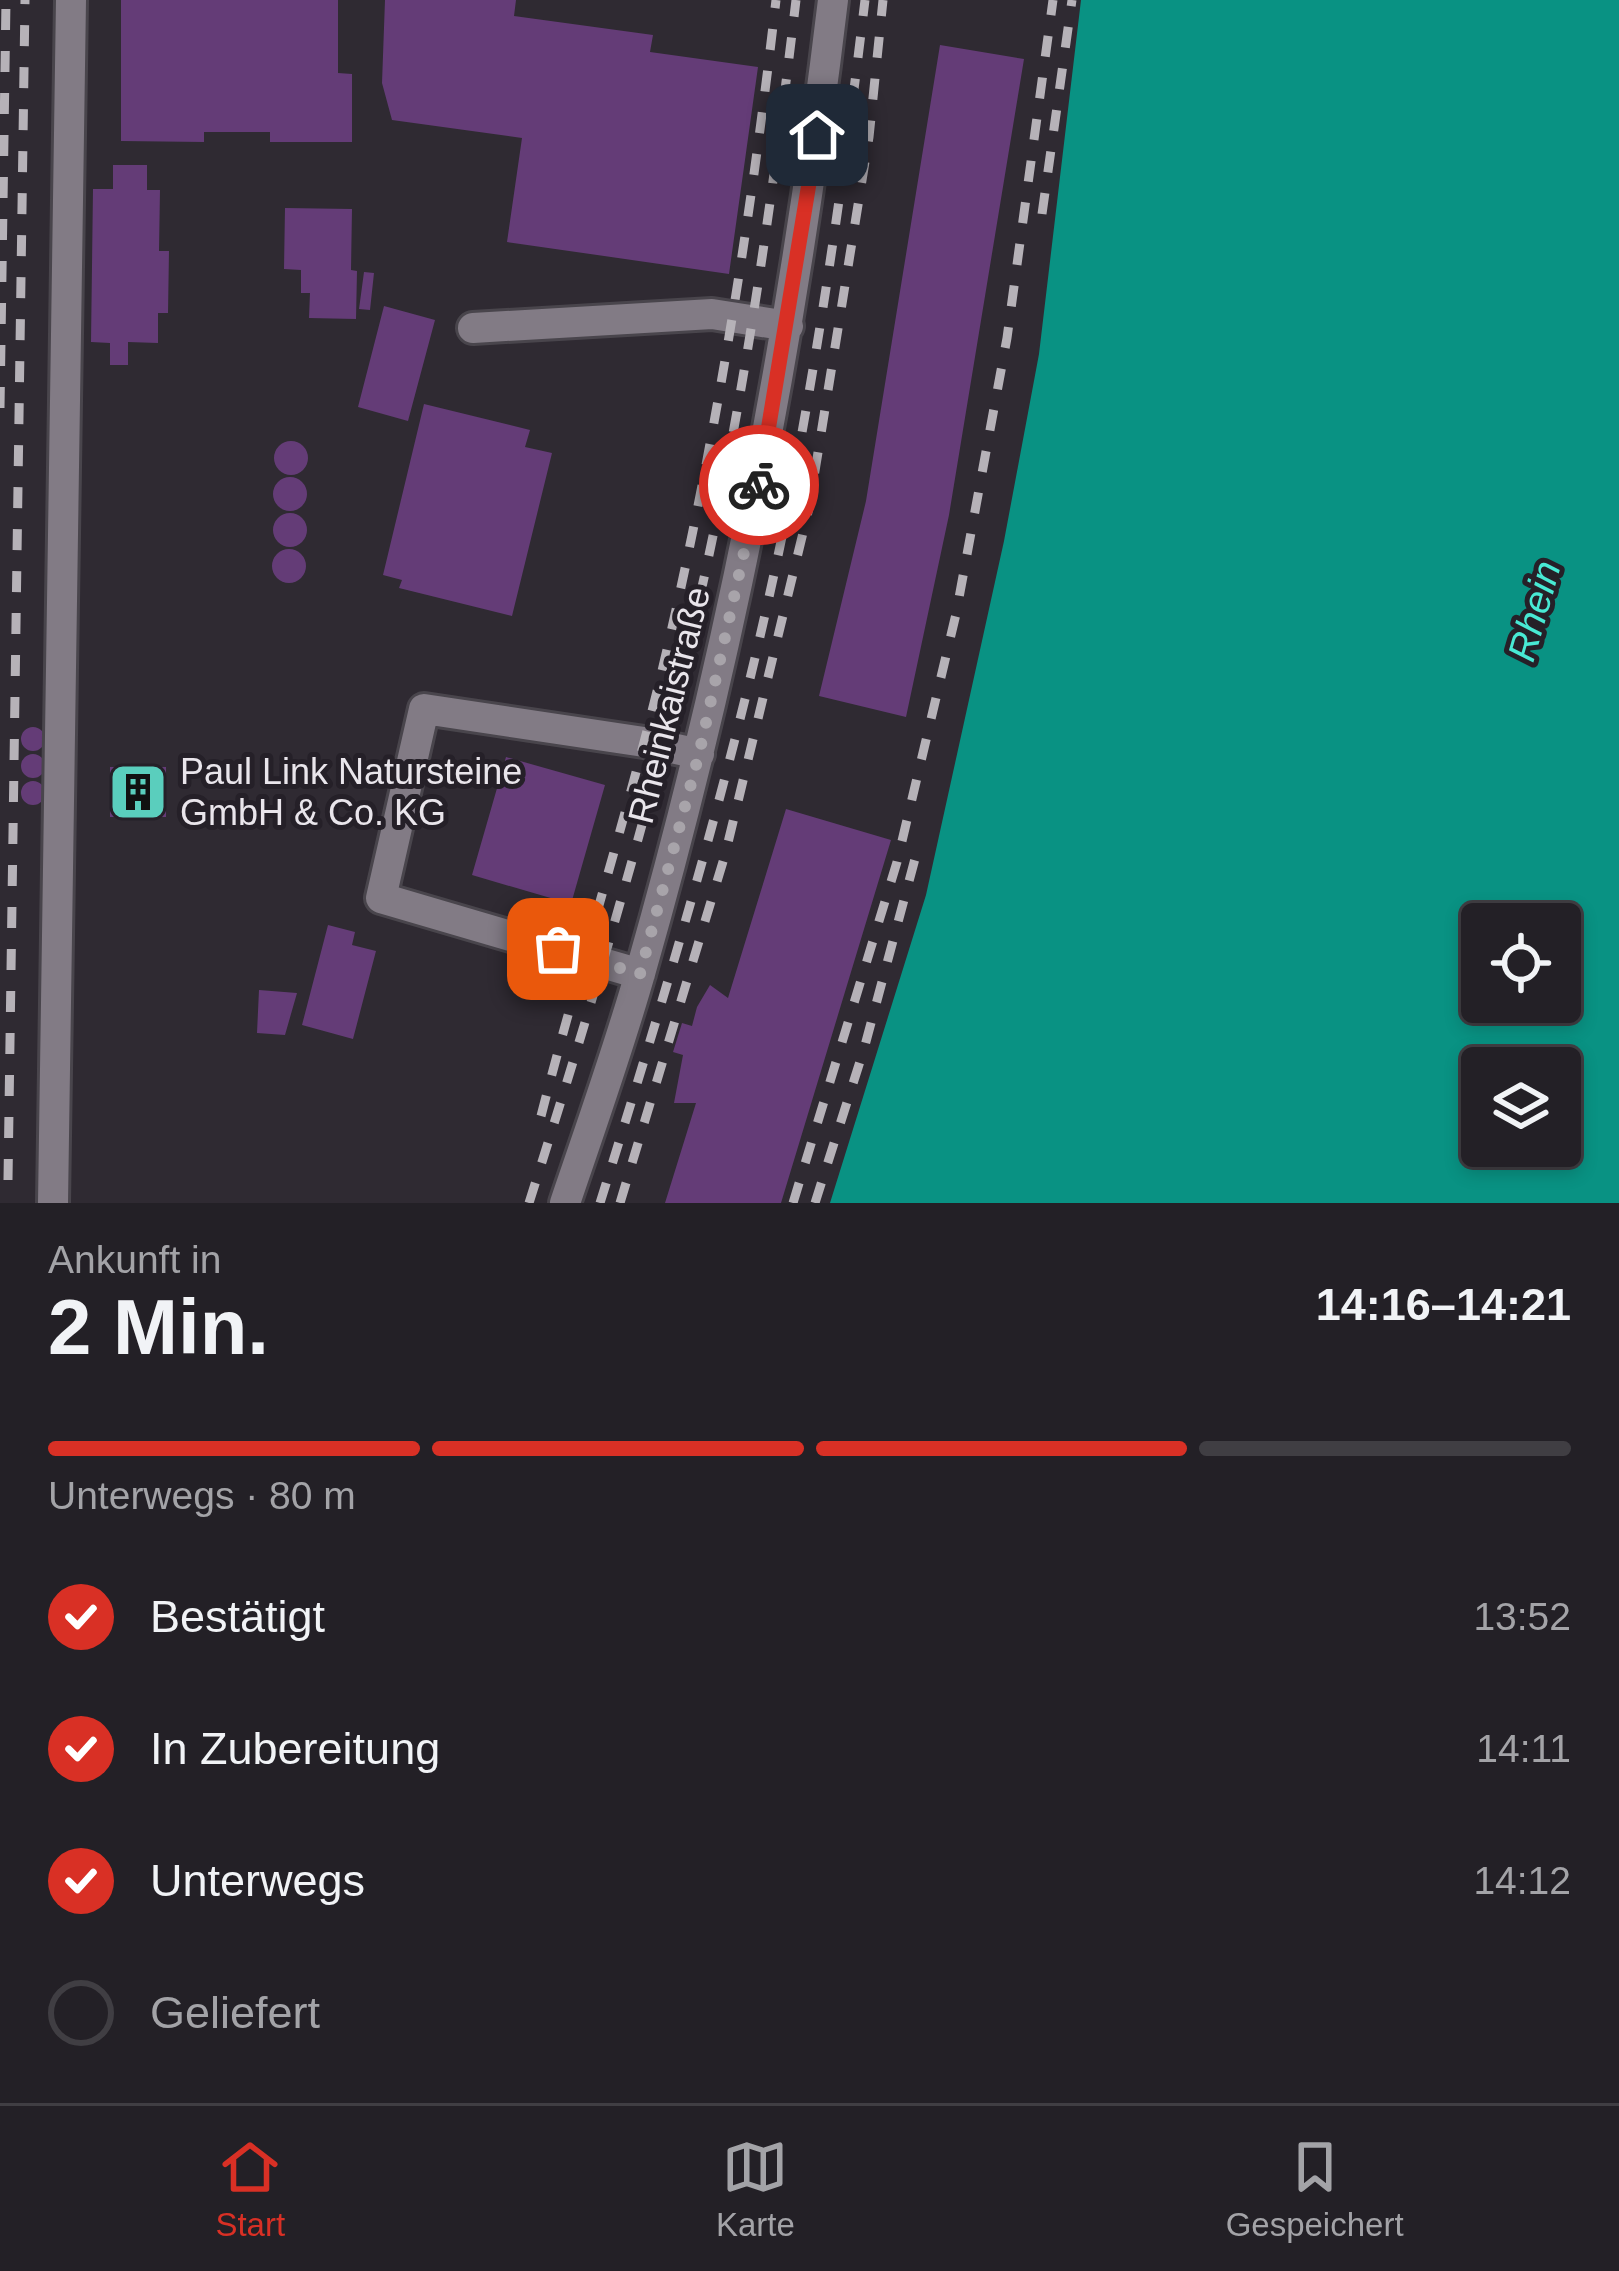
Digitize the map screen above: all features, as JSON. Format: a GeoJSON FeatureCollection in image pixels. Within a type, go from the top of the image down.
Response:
{"type":"FeatureCollection","features":[{"type":"Feature","properties":{"kind":"street"},"geometry":{"type":"LineString","coordinates":[[53,1203],[70,0]]}},
{"type":"Feature","properties":{"kind":"street","name":"Rheinkaistraße"},"geometry":{"type":"LineString","coordinates":[[565,1203],[640,974],[699,754],[762,474],[812,180],[833,0]]}},
{"type":"Feature","properties":{"kind":"street"},"geometry":{"type":"LineString","coordinates":[[472,328],[712,314],[788,326]]}},
{"type":"Feature","properties":{"kind":"street"},"geometry":{"type":"LineString","coordinates":[[640,974],[381,898],[424,709],[699,754]]}},
{"type":"Feature","properties":{"kind":"water","name":"Rhein"},"geometry":{"type":"Polygon","coordinates":[[[1081,0],[1619,0],[1619,1203],[830,1203],[926,895],[1004,541],[1039,354],[1081,0]]]}},
{"type":"Feature","properties":{"kind":"building"},"geometry":{"type":"Polygon","coordinates":[[[121,0],[338,0],[338,73],[352,74],[352,142],[270,142],[270,132],[204,132],[204,142],[121,141],[121,0]]]}},
{"type":"Feature","properties":{"kind":"building"},"geometry":{"type":"Polygon","coordinates":[[[385,0],[516,0],[514,16],[653,35],[650,52],[758,67],[729,274],[507,242],[522,138],[392,120],[382,83],[385,0]]]}},
{"type":"Feature","properties":{"kind":"building"},"geometry":{"type":"Polygon","coordinates":[[[940,45],[1024,59],[949,515],[906,717],[819,696],[866,501],[940,45]]]}},
{"type":"Feature","properties":{"kind":"building"},"geometry":{"type":"Polygon","coordinates":[[[113,165],[147,165],[147,190],[160,190],[159,251],[169,251],[168,313],[158,313],[158,343],[128,342],[128,365],[110,365],[110,343],[91,342],[93,189],[113,189],[113,165]]]}},
{"type":"Feature","properties":{"kind":"building"},"geometry":{"type":"Polygon","coordinates":[[[285,208],[352,209],[356,319],[309,318],[310,293],[301,293],[301,270],[284,269],[285,208]]]}},
{"type":"Feature","properties":{"kind":"building"},"geometry":{"type":"Polygon","coordinates":[[[364,272],[374,273],[370,310],[359,309],[364,272]]]}},
{"type":"Feature","properties":{"kind":"building"},"geometry":{"type":"Polygon","coordinates":[[[384,306],[435,320],[408,421],[358,407],[384,306]]]}},
{"type":"Feature","properties":{"kind":"building"},"geometry":{"type":"Polygon","coordinates":[[[424,404],[530,430],[525,447],[552,453],[512,616],[399,588],[402,580],[383,575],[424,404]]]}},
{"type":"Feature","properties":{"kind":"building"},"geometry":{"type":"Polygon","coordinates":[[[291,441],[303,446],[308,458],[303,470],[291,475],[279,470],[274,458],[279,446],[291,441]]]}},
{"type":"Feature","properties":{"kind":"building"},"geometry":{"type":"Polygon","coordinates":[[[290,477],[302,482],[307,494],[302,506],[290,511],[278,506],[273,494],[278,482],[290,477]]]}},
{"type":"Feature","properties":{"kind":"building"},"geometry":{"type":"Polygon","coordinates":[[[290,513],[302,518],[307,530],[302,542],[290,547],[278,542],[273,530],[278,518],[290,513]]]}},
{"type":"Feature","properties":{"kind":"building"},"geometry":{"type":"Polygon","coordinates":[[[289,549],[301,554],[306,566],[301,578],[289,583],[277,578],[272,566],[277,554],[289,549]]]}},
{"type":"Feature","properties":{"kind":"building"},"geometry":{"type":"Polygon","coordinates":[[[33,727],[42,730],[42,748],[33,751],[24,748],[21,739],[24,730],[33,727]]]}},
{"type":"Feature","properties":{"kind":"building"},"geometry":{"type":"Polygon","coordinates":[[[33,754],[42,757],[42,775],[33,778],[24,775],[21,766],[24,757],[33,754]]]}},
{"type":"Feature","properties":{"kind":"building"},"geometry":{"type":"Polygon","coordinates":[[[506,757],[605,785],[571,904],[472,875],[506,757]]]}},
{"type":"Feature","properties":{"kind":"building","name":"Paul Link Natursteine GmbH & Co. KG"},"geometry":{"type":"Polygon","coordinates":[[[110,767],[166,767],[166,817],[110,817],[110,767]]]}},
{"type":"Feature","properties":{"kind":"building"},"geometry":{"type":"Polygon","coordinates":[[[33,781],[42,784],[42,802],[33,805],[24,802],[21,793],[24,784],[33,781]]]}},
{"type":"Feature","properties":{"kind":"building"},"geometry":{"type":"Polygon","coordinates":[[[786,809],[891,840],[781,1203],[665,1203],[696,1103],[674,1103],[683,1055],[673,1052],[682,1023],[692,1026],[710,985],[728,998],[786,809]]]}},
{"type":"Feature","properties":{"kind":"building"},"geometry":{"type":"Polygon","coordinates":[[[328,925],[355,932],[352,945],[376,951],[353,1039],[302,1025],[328,925]]]}},
{"type":"Feature","properties":{"kind":"building"},"geometry":{"type":"Polygon","coordinates":[[[259,990],[297,993],[285,1035],[257,1033],[259,990]]]}},
{"type":"Feature","properties":{"kind":"railway"},"geometry":{"type":"LineString","coordinates":[[0,408],[6,0]]}},
{"type":"Feature","properties":{"kind":"railway"},"geometry":{"type":"LineString","coordinates":[[8,1180],[25,0]]}},
{"type":"Feature","properties":{"kind":"railway"},"geometry":{"type":"LineString","coordinates":[[541,1116],[647,730],[698,507],[729,339],[776,0]]}},
{"type":"Feature","properties":{"kind":"railway"},"geometry":{"type":"LineString","coordinates":[[529,1203],[627,877],[700,596],[749,342],[796,0]]}},
{"type":"Feature","properties":{"kind":"railway"},"geometry":{"type":"LineString","coordinates":[[600,1203],[704,856],[770,591],[822,315],[865,0]]}},
{"type":"Feature","properties":{"kind":"railway"},"geometry":{"type":"LineString","coordinates":[[620,1203],[725,855],[809,508],[869,137],[883,0]]}},
{"type":"Feature","properties":{"kind":"railway"},"geometry":{"type":"LineString","coordinates":[[793,1203],[897,862],[956,614],[1007,338],[1053,0]]}},
{"type":"Feature","properties":{"kind":"railway"},"geometry":{"type":"LineString","coordinates":[[1042,214],[1072,0]]}},
{"type":"Feature","properties":{"kind":"railway"},"geometry":{"type":"LineString","coordinates":[[815,1203],[864,1049],[916,855]]}},
{"type":"Feature","properties":{"kind":"way so far"},"geometry":{"type":"LineString","coordinates":[[558,949],[640,974],[699,754],[759,485]]}},
{"type":"Feature","properties":{"kind":"place","name":"Paul Link Natursteine GmbH & Co. KG"},"geometry":{"type":"Point","coordinates":[138,792]}},
{"type":"Feature","properties":{"kind":"route"},"geometry":{"type":"LineString","coordinates":[[759,485],[817,135]]}}]}
